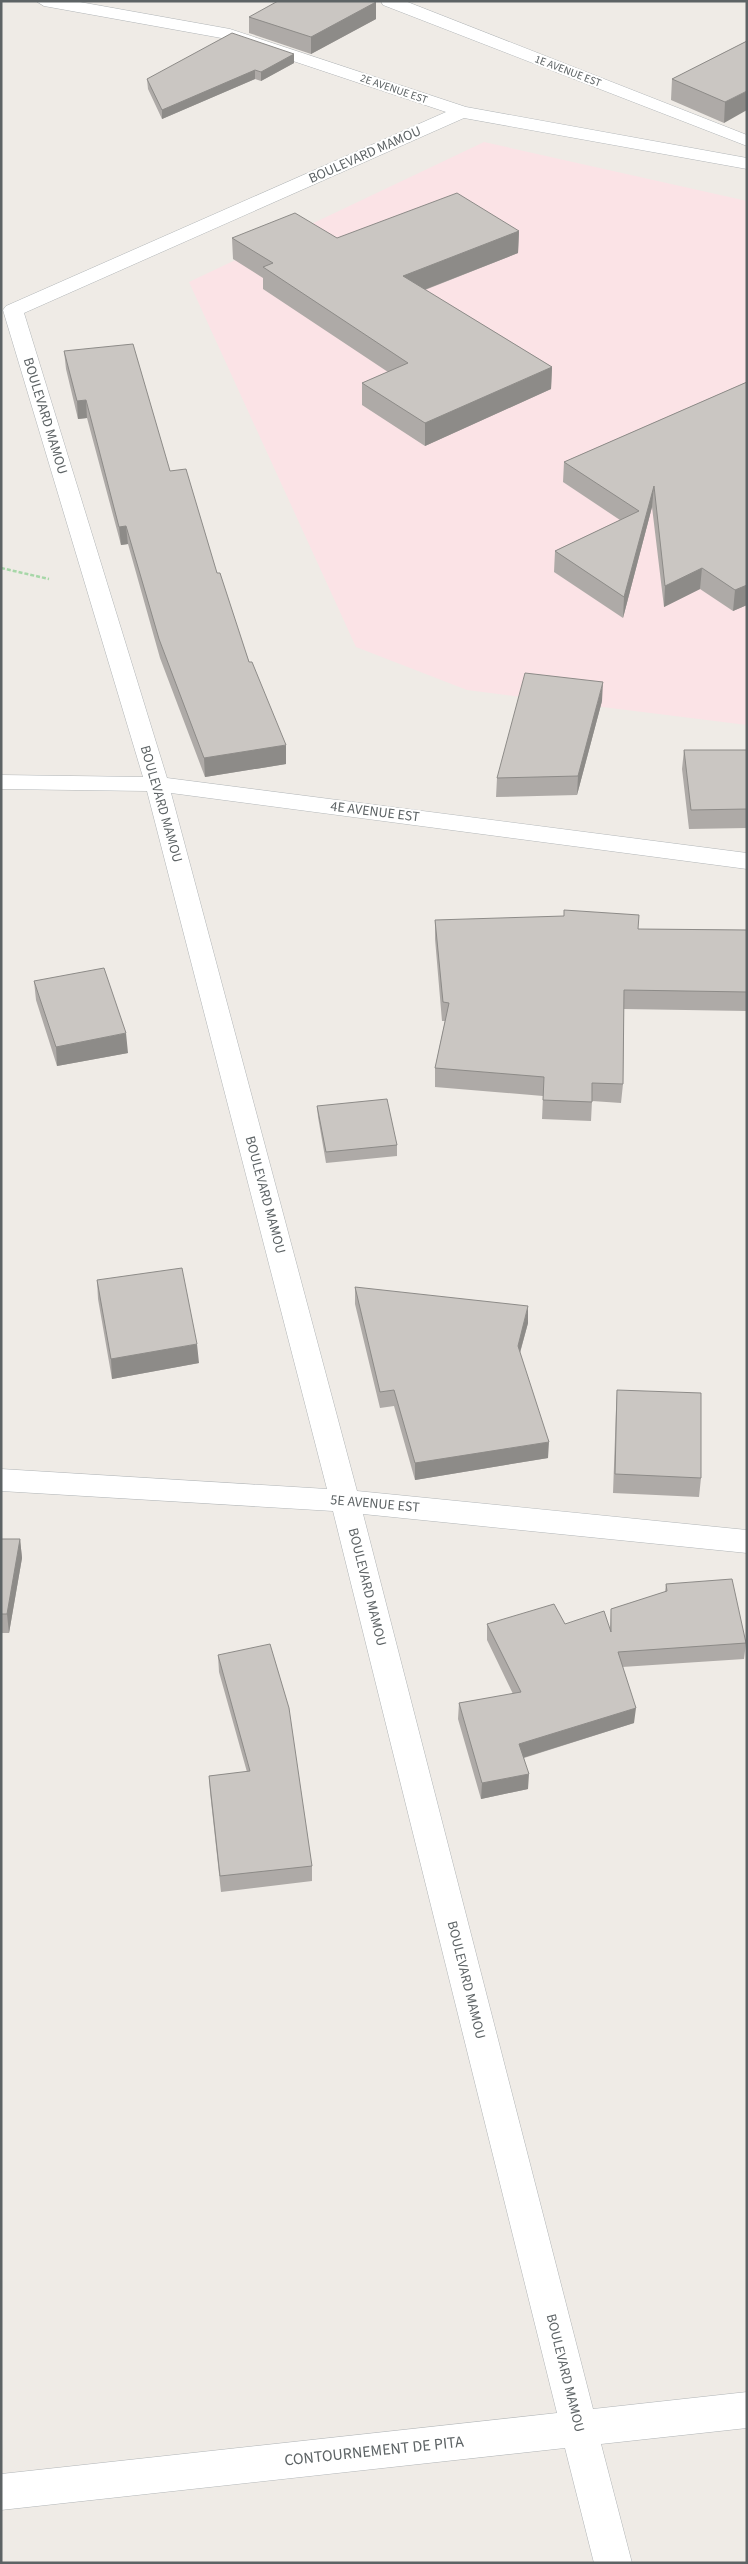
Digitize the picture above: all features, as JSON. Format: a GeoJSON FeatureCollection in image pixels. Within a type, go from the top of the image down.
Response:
{"type":"FeatureCollection","features":[{"type":"Feature","properties":{"kind":"street","name":"2E AVENUE EST"},"geometry":{"type":"LineString","coordinates":[[44,1],[230,34],[462,112],[747,164]]}},
{"type":"Feature","properties":{"kind":"street","name":"1E AVENUE EST"},"geometry":{"type":"LineString","coordinates":[[389,1],[747,141]]}},
{"type":"Feature","properties":{"kind":"street","name":"BOULEVARD MAMOU"},"geometry":{"type":"LineString","coordinates":[[462,112],[7,310],[157,784],[345,1501],[613,2563]]}},
{"type":"Feature","properties":{"kind":"street","name":"4E AVENUE EST"},"geometry":{"type":"LineString","coordinates":[[1,782],[157,784],[747,860]]}},
{"type":"Feature","properties":{"kind":"street","name":"5E AVENUE EST"},"geometry":{"type":"LineString","coordinates":[[1,1480],[345,1501],[747,1542]]}},
{"type":"Feature","properties":{"kind":"street","name":"CONTOURNEMENT DE PITA"},"geometry":{"type":"LineString","coordinates":[[1,2492],[747,2410]]}},
{"type":"Feature","properties":{"kind":"shaded area"},"geometry":{"type":"Polygon","coordinates":[[[484,142],[747,201],[747,725],[467,690],[356,647],[189,282],[484,142]]]}},
{"type":"Feature","properties":{"kind":"building"},"geometry":{"type":"Polygon","coordinates":[[[278,1],[376,2],[311,37],[249,17],[278,1]]]}},
{"type":"Feature","properties":{"kind":"building"},"geometry":{"type":"Polygon","coordinates":[[[232,33],[294,54],[261,72],[255,70],[162,110],[147,79],[232,33]]]}},
{"type":"Feature","properties":{"kind":"building"},"geometry":{"type":"Polygon","coordinates":[[[747,41],[747,91],[725,102],[672,79],[747,41]]]}},
{"type":"Feature","properties":{"kind":"building"},"geometry":{"type":"Polygon","coordinates":[[[457,193],[519,231],[403,276],[552,367],[425,423],[362,383],[408,363],[263,267],[273,263],[232,238],[295,213],[337,238],[457,193]]]}},
{"type":"Feature","properties":{"kind":"building"},"geometry":{"type":"Polygon","coordinates":[[[133,344],[170,471],[186,469],[217,573],[220,573],[249,662],[252,662],[286,745],[204,758],[159,639],[126,526],[119,527],[86,400],[77,401],[64,351],[133,344]]]}},
{"type":"Feature","properties":{"kind":"building"},"geometry":{"type":"Polygon","coordinates":[[[747,382],[747,585],[735,590],[702,568],[665,586],[654,486],[624,597],[555,551],[639,511],[564,462],[747,382]]]}},
{"type":"Feature","properties":{"kind":"building"},"geometry":{"type":"Polygon","coordinates":[[[525,673],[603,682],[578,776],[497,778],[525,673]]]}},
{"type":"Feature","properties":{"kind":"building"},"geometry":{"type":"Polygon","coordinates":[[[684,750],[747,750],[747,809],[691,810],[684,750]]]}},
{"type":"Feature","properties":{"kind":"building"},"geometry":{"type":"Polygon","coordinates":[[[564,910],[639,915],[638,929],[747,930],[747,992],[624,990],[623,1084],[592,1083],[592,1102],[543,1100],[544,1077],[435,1068],[449,1003],[443,1002],[435,920],[564,916],[564,910]]]}},
{"type":"Feature","properties":{"kind":"building"},"geometry":{"type":"Polygon","coordinates":[[[104,968],[126,1033],[56,1047],[34,981],[104,968]]]}},
{"type":"Feature","properties":{"kind":"building"},"geometry":{"type":"Polygon","coordinates":[[[387,1099],[397,1145],[326,1152],[317,1106],[387,1099]]]}},
{"type":"Feature","properties":{"kind":"building"},"geometry":{"type":"Polygon","coordinates":[[[182,1268],[197,1344],[111,1359],[97,1280],[182,1268]]]}},
{"type":"Feature","properties":{"kind":"building"},"geometry":{"type":"Polygon","coordinates":[[[355,1287],[528,1306],[518,1346],[549,1442],[415,1463],[394,1390],[380,1392],[355,1287]]]}},
{"type":"Feature","properties":{"kind":"building"},"geometry":{"type":"Polygon","coordinates":[[[617,1390],[701,1393],[701,1478],[615,1474],[617,1390]]]}},
{"type":"Feature","properties":{"kind":"building"},"geometry":{"type":"Polygon","coordinates":[[[1,1539],[20,1539],[7,1614],[1,1614],[1,1539]]]}},
{"type":"Feature","properties":{"kind":"building"},"geometry":{"type":"Polygon","coordinates":[[[732,1579],[746,1643],[618,1652],[636,1708],[519,1744],[529,1774],[482,1783],[459,1703],[521,1692],[487,1624],[554,1604],[565,1624],[604,1611],[611,1632],[611,1609],[667,1591],[666,1584],[732,1579]]]}},
{"type":"Feature","properties":{"kind":"building"},"geometry":{"type":"Polygon","coordinates":[[[270,1644],[289,1708],[312,1866],[220,1876],[209,1776],[250,1771],[218,1655],[270,1644]]]}}]}
